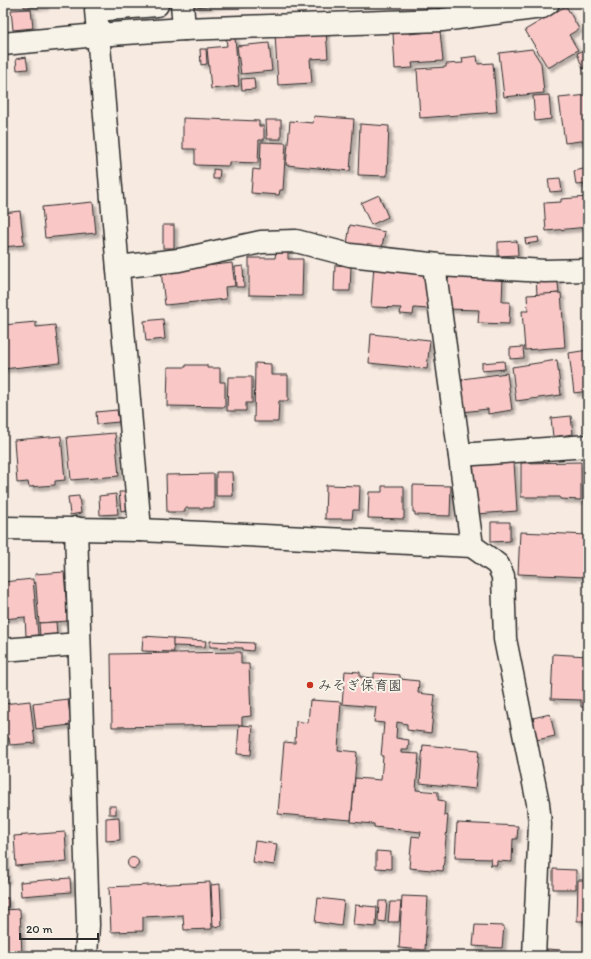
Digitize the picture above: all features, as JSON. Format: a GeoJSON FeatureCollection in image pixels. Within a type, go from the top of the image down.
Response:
{"type":"FeatureCollection","features":[{"type":"Feature","properties":{"kind":"street"},"geometry":{"type":"LineString","coordinates":[[140,530],[96,10],[157,5],[157,3]]}},
{"type":"Feature","properties":{"kind":"street"},"geometry":{"type":"LineString","coordinates":[[182,3],[184,29]]}},
{"type":"Feature","properties":{"kind":"street"},"geometry":{"type":"LineString","coordinates":[[3,44],[97,35],[184,29],[442,20],[542,7],[548,3]]}},
{"type":"Feature","properties":{"kind":"street"},"geometry":{"type":"LineString","coordinates":[[118,267],[179,260],[261,242],[296,242],[350,255],[434,265],[545,271],[588,270]]}},
{"type":"Feature","properties":{"kind":"street"},"geometry":{"type":"LineString","coordinates":[[434,265],[472,546]]}},
{"type":"Feature","properties":{"kind":"street"},"geometry":{"type":"LineString","coordinates":[[460,455],[588,446]]}},
{"type":"Feature","properties":{"kind":"street"},"geometry":{"type":"LineString","coordinates":[[3,528],[140,530],[472,546],[498,565],[503,576],[506,639],[538,803],[540,824],[534,956]]}},
{"type":"Feature","properties":{"kind":"street"},"geometry":{"type":"LineString","coordinates":[[76,528],[88,926],[86,956]]}},
{"type":"Feature","properties":{"kind":"street"},"geometry":{"type":"LineString","coordinates":[[3,650],[79,644]]}},
{"type":"Feature","properties":{"kind":"building"},"geometry":{"type":"Polygon","coordinates":[[[24,3],[45,3],[45,6],[24,7],[24,3]]]}},
{"type":"Feature","properties":{"kind":"building"},"geometry":{"type":"Polygon","coordinates":[[[194,3],[242,3],[195,7],[194,3]]]}},
{"type":"Feature","properties":{"kind":"building"},"geometry":{"type":"Polygon","coordinates":[[[435,3],[483,3],[483,5],[436,8],[435,3]]]}},
{"type":"Feature","properties":{"kind":"building"},"geometry":{"type":"Polygon","coordinates":[[[566,6],[579,29],[569,35],[578,50],[548,68],[525,30],[566,6]]]}},
{"type":"Feature","properties":{"kind":"building"},"geometry":{"type":"Polygon","coordinates":[[[31,9],[33,28],[13,30],[11,10],[31,9]]]}},
{"type":"Feature","properties":{"kind":"building"},"geometry":{"type":"Polygon","coordinates":[[[326,31],[328,58],[310,59],[312,83],[278,85],[275,34],[326,31]]]}},
{"type":"Feature","properties":{"kind":"building"},"geometry":{"type":"Polygon","coordinates":[[[409,31],[409,34],[440,31],[443,61],[412,63],[413,68],[395,69],[393,33],[409,31]]]}},
{"type":"Feature","properties":{"kind":"building"},"geometry":{"type":"Polygon","coordinates":[[[235,37],[239,86],[211,89],[207,48],[227,46],[226,38],[235,37]]]}},
{"type":"Feature","properties":{"kind":"building"},"geometry":{"type":"Polygon","coordinates":[[[269,43],[272,71],[241,74],[237,46],[269,43]]]}},
{"type":"Feature","properties":{"kind":"building"},"geometry":{"type":"Polygon","coordinates":[[[200,49],[206,49],[207,64],[201,65],[200,49]]]}},
{"type":"Feature","properties":{"kind":"building"},"geometry":{"type":"Polygon","coordinates":[[[532,49],[541,63],[544,93],[504,97],[499,53],[532,49]]]}},
{"type":"Feature","properties":{"kind":"building"},"geometry":{"type":"Polygon","coordinates":[[[588,49],[588,68],[583,69],[577,53],[588,49]]]}},
{"type":"Feature","properties":{"kind":"building"},"geometry":{"type":"Polygon","coordinates":[[[477,56],[478,64],[493,63],[497,112],[420,118],[417,69],[446,67],[446,64],[463,63],[462,58],[477,56]]]}},
{"type":"Feature","properties":{"kind":"building"},"geometry":{"type":"Polygon","coordinates":[[[26,57],[28,69],[17,70],[16,59],[26,57]]]}},
{"type":"Feature","properties":{"kind":"building"},"geometry":{"type":"Polygon","coordinates":[[[254,78],[255,89],[242,90],[241,79],[254,78]]]}},
{"type":"Feature","properties":{"kind":"building"},"geometry":{"type":"Polygon","coordinates":[[[549,95],[551,119],[535,121],[533,96],[549,95]]]}},
{"type":"Feature","properties":{"kind":"building"},"geometry":{"type":"Polygon","coordinates":[[[588,95],[588,140],[565,143],[559,98],[588,95]]]}},
{"type":"Feature","properties":{"kind":"building"},"geometry":{"type":"Polygon","coordinates":[[[314,116],[354,119],[350,171],[286,165],[290,121],[313,123],[314,116]]]}},
{"type":"Feature","properties":{"kind":"building"},"geometry":{"type":"Polygon","coordinates":[[[183,118],[259,121],[259,126],[264,126],[264,140],[259,140],[258,163],[229,162],[229,166],[195,165],[195,149],[183,149],[183,118]]]}},
{"type":"Feature","properties":{"kind":"building"},"geometry":{"type":"Polygon","coordinates":[[[266,120],[281,120],[281,139],[267,139],[266,120]]]}},
{"type":"Feature","properties":{"kind":"building"},"geometry":{"type":"Polygon","coordinates":[[[360,124],[389,126],[387,176],[358,175],[360,124]]]}},
{"type":"Feature","properties":{"kind":"building"},"geometry":{"type":"Polygon","coordinates":[[[261,142],[286,143],[283,190],[280,190],[279,195],[251,193],[253,169],[260,170],[261,142]]]}},
{"type":"Feature","properties":{"kind":"building"},"geometry":{"type":"Polygon","coordinates":[[[588,168],[588,184],[576,185],[574,171],[588,168]]]}},
{"type":"Feature","properties":{"kind":"building"},"geometry":{"type":"Polygon","coordinates":[[[213,169],[220,170],[219,179],[213,179],[213,169]]]}},
{"type":"Feature","properties":{"kind":"building"},"geometry":{"type":"Polygon","coordinates":[[[560,178],[562,191],[550,192],[548,179],[560,178]]]}},
{"type":"Feature","properties":{"kind":"building"},"geometry":{"type":"Polygon","coordinates":[[[379,195],[388,217],[371,225],[361,203],[379,195]]]}},
{"type":"Feature","properties":{"kind":"building"},"geometry":{"type":"Polygon","coordinates":[[[588,197],[588,227],[546,231],[544,203],[561,202],[561,199],[588,197]]]}},
{"type":"Feature","properties":{"kind":"building"},"geometry":{"type":"Polygon","coordinates":[[[93,202],[96,233],[45,238],[42,207],[93,202]]]}},
{"type":"Feature","properties":{"kind":"building"},"geometry":{"type":"Polygon","coordinates":[[[20,211],[24,245],[3,247],[3,213],[20,211]]]}},
{"type":"Feature","properties":{"kind":"building"},"geometry":{"type":"Polygon","coordinates":[[[163,225],[174,225],[174,248],[163,248],[163,225]]]}},
{"type":"Feature","properties":{"kind":"building"},"geometry":{"type":"Polygon","coordinates":[[[350,225],[385,232],[381,251],[347,244],[350,225]]]}},
{"type":"Feature","properties":{"kind":"building"},"geometry":{"type":"Polygon","coordinates":[[[538,237],[539,242],[526,244],[525,239],[538,237]]]}},
{"type":"Feature","properties":{"kind":"building"},"geometry":{"type":"Polygon","coordinates":[[[517,241],[518,255],[498,256],[498,242],[517,241]]]}},
{"type":"Feature","properties":{"kind":"building"},"geometry":{"type":"Polygon","coordinates":[[[276,251],[288,251],[288,259],[303,259],[302,296],[249,295],[249,258],[275,258],[276,251]]]}},
{"type":"Feature","properties":{"kind":"building"},"geometry":{"type":"Polygon","coordinates":[[[232,263],[235,286],[225,287],[226,299],[165,305],[161,271],[232,263]]]}},
{"type":"Feature","properties":{"kind":"building"},"geometry":{"type":"Polygon","coordinates":[[[335,265],[351,266],[350,291],[334,291],[335,265]]]}},
{"type":"Feature","properties":{"kind":"building"},"geometry":{"type":"Polygon","coordinates":[[[374,265],[430,268],[428,309],[414,308],[413,315],[400,314],[401,308],[371,307],[374,265]]]}},
{"type":"Feature","properties":{"kind":"building"},"geometry":{"type":"Polygon","coordinates":[[[243,266],[244,287],[236,287],[235,267],[243,266]]]}},
{"type":"Feature","properties":{"kind":"building"},"geometry":{"type":"Polygon","coordinates":[[[448,274],[503,276],[502,302],[510,302],[509,324],[478,323],[479,310],[447,309],[448,274]]]}},
{"type":"Feature","properties":{"kind":"building"},"geometry":{"type":"Polygon","coordinates":[[[557,274],[559,293],[537,295],[536,276],[557,274]]]}},
{"type":"Feature","properties":{"kind":"building"},"geometry":{"type":"Polygon","coordinates":[[[561,293],[565,347],[525,350],[522,311],[528,311],[527,295],[561,293]]]}},
{"type":"Feature","properties":{"kind":"building"},"geometry":{"type":"Polygon","coordinates":[[[163,319],[165,339],[146,341],[144,321],[163,319]]]}},
{"type":"Feature","properties":{"kind":"building"},"geometry":{"type":"Polygon","coordinates":[[[36,322],[36,327],[55,325],[60,363],[3,369],[3,325],[36,322]]]}},
{"type":"Feature","properties":{"kind":"building"},"geometry":{"type":"Polygon","coordinates":[[[371,334],[430,340],[427,369],[369,363],[371,334]]]}},
{"type":"Feature","properties":{"kind":"building"},"geometry":{"type":"Polygon","coordinates":[[[523,347],[524,358],[510,359],[510,348],[523,347]]]}},
{"type":"Feature","properties":{"kind":"building"},"geometry":{"type":"Polygon","coordinates":[[[588,350],[588,391],[574,393],[569,353],[588,350]]]}},
{"type":"Feature","properties":{"kind":"building"},"geometry":{"type":"Polygon","coordinates":[[[557,360],[561,395],[516,401],[512,367],[557,360]]]}},
{"type":"Feature","properties":{"kind":"building"},"geometry":{"type":"Polygon","coordinates":[[[504,361],[505,369],[482,371],[482,363],[504,361]]]}},
{"type":"Feature","properties":{"kind":"building"},"geometry":{"type":"Polygon","coordinates":[[[255,363],[271,364],[271,375],[288,375],[288,401],[279,401],[278,422],[254,422],[255,363]]]}},
{"type":"Feature","properties":{"kind":"building"},"geometry":{"type":"Polygon","coordinates":[[[186,365],[207,365],[207,368],[220,368],[220,382],[225,382],[225,407],[167,406],[168,367],[186,367],[186,365]]]}},
{"type":"Feature","properties":{"kind":"building"},"geometry":{"type":"Polygon","coordinates":[[[507,373],[512,410],[488,414],[488,409],[462,412],[458,382],[463,381],[462,379],[507,373]]]}},
{"type":"Feature","properties":{"kind":"building"},"geometry":{"type":"Polygon","coordinates":[[[228,377],[252,377],[252,403],[246,403],[246,411],[227,411],[228,377]]]}},
{"type":"Feature","properties":{"kind":"building"},"geometry":{"type":"Polygon","coordinates":[[[117,410],[119,422],[97,424],[96,412],[117,410]]]}},
{"type":"Feature","properties":{"kind":"building"},"geometry":{"type":"Polygon","coordinates":[[[571,416],[573,434],[553,437],[551,418],[571,416]]]}},
{"type":"Feature","properties":{"kind":"building"},"geometry":{"type":"Polygon","coordinates":[[[115,433],[119,476],[71,480],[67,437],[115,433]]]}},
{"type":"Feature","properties":{"kind":"building"},"geometry":{"type":"Polygon","coordinates":[[[61,436],[65,480],[55,481],[55,485],[29,487],[28,482],[17,483],[14,440],[61,436]]]}},
{"type":"Feature","properties":{"kind":"building"},"geometry":{"type":"Polygon","coordinates":[[[473,461],[514,462],[517,511],[477,514],[473,461]]]}},
{"type":"Feature","properties":{"kind":"building"},"geometry":{"type":"Polygon","coordinates":[[[581,462],[581,500],[560,499],[560,497],[521,497],[521,463],[581,462]]]}},
{"type":"Feature","properties":{"kind":"building"},"geometry":{"type":"Polygon","coordinates":[[[216,472],[232,472],[233,496],[216,496],[216,472]]]}},
{"type":"Feature","properties":{"kind":"building"},"geometry":{"type":"Polygon","coordinates":[[[214,474],[214,508],[185,508],[185,512],[167,512],[166,475],[214,474]]]}},
{"type":"Feature","properties":{"kind":"building"},"geometry":{"type":"Polygon","coordinates":[[[326,485],[360,486],[359,510],[353,510],[352,519],[325,519],[326,485]]]}},
{"type":"Feature","properties":{"kind":"building"},"geometry":{"type":"Polygon","coordinates":[[[413,485],[451,486],[450,516],[415,515],[415,512],[413,512],[413,485]]]}},
{"type":"Feature","properties":{"kind":"building"},"geometry":{"type":"Polygon","coordinates":[[[382,486],[404,486],[404,519],[368,518],[369,492],[382,492],[382,486]]]}},
{"type":"Feature","properties":{"kind":"building"},"geometry":{"type":"Polygon","coordinates":[[[119,492],[129,492],[130,509],[121,511],[119,492]]]}},
{"type":"Feature","properties":{"kind":"building"},"geometry":{"type":"Polygon","coordinates":[[[116,494],[118,514],[100,515],[99,496],[116,494]]]}},
{"type":"Feature","properties":{"kind":"building"},"geometry":{"type":"Polygon","coordinates":[[[79,496],[81,513],[70,515],[68,497],[79,496]]]}},
{"type":"Feature","properties":{"kind":"building"},"geometry":{"type":"Polygon","coordinates":[[[491,522],[510,522],[510,541],[491,542],[491,522]]]}},
{"type":"Feature","properties":{"kind":"building"},"geometry":{"type":"Polygon","coordinates":[[[520,532],[588,535],[586,577],[518,574],[520,532]]]}},
{"type":"Feature","properties":{"kind":"building"},"geometry":{"type":"Polygon","coordinates":[[[64,572],[68,621],[39,623],[35,574],[64,572]]]}},
{"type":"Feature","properties":{"kind":"building"},"geometry":{"type":"Polygon","coordinates":[[[33,579],[38,635],[26,636],[25,617],[3,619],[3,582],[33,579]]]}},
{"type":"Feature","properties":{"kind":"building"},"geometry":{"type":"Polygon","coordinates":[[[56,622],[57,634],[40,636],[39,623],[56,622]]]}},
{"type":"Feature","properties":{"kind":"building"},"geometry":{"type":"Polygon","coordinates":[[[143,636],[173,638],[174,652],[142,651],[143,636]]]}},
{"type":"Feature","properties":{"kind":"building"},"geometry":{"type":"Polygon","coordinates":[[[173,639],[206,641],[205,647],[173,646],[173,639]]]}},
{"type":"Feature","properties":{"kind":"building"},"geometry":{"type":"Polygon","coordinates":[[[210,641],[254,643],[253,651],[243,650],[243,648],[210,647],[210,641]]]}},
{"type":"Feature","properties":{"kind":"building"},"geometry":{"type":"Polygon","coordinates":[[[241,652],[241,664],[249,664],[251,716],[242,717],[242,725],[112,727],[111,654],[241,652]]]}},
{"type":"Feature","properties":{"kind":"building"},"geometry":{"type":"Polygon","coordinates":[[[553,654],[588,656],[588,707],[581,707],[581,700],[551,699],[553,654]]]}},
{"type":"Feature","properties":{"kind":"building"},"geometry":{"type":"Polygon","coordinates":[[[345,671],[360,672],[360,677],[374,678],[374,673],[400,675],[400,679],[419,681],[418,693],[435,695],[431,733],[407,730],[407,724],[397,722],[396,738],[409,740],[408,750],[401,750],[401,753],[419,754],[416,790],[438,792],[438,800],[445,801],[444,815],[448,816],[443,871],[409,868],[412,836],[420,837],[421,832],[374,827],[374,824],[351,822],[355,778],[381,780],[383,756],[381,756],[384,723],[374,722],[376,707],[342,704],[345,671]]]}},
{"type":"Feature","properties":{"kind":"building"},"geometry":{"type":"Polygon","coordinates":[[[68,699],[71,725],[36,729],[33,703],[68,699]]]}},
{"type":"Feature","properties":{"kind":"building"},"geometry":{"type":"Polygon","coordinates":[[[310,700],[341,702],[338,750],[357,752],[351,820],[278,814],[284,742],[295,743],[296,721],[308,723],[310,700]]]}},
{"type":"Feature","properties":{"kind":"building"},"geometry":{"type":"Polygon","coordinates":[[[30,701],[35,743],[10,745],[9,738],[3,739],[3,704],[30,701]]]}},
{"type":"Feature","properties":{"kind":"building"},"geometry":{"type":"Polygon","coordinates":[[[550,714],[555,736],[537,740],[533,718],[550,714]]]}},
{"type":"Feature","properties":{"kind":"building"},"geometry":{"type":"Polygon","coordinates":[[[239,725],[253,726],[251,755],[237,754],[239,725]]]}},
{"type":"Feature","properties":{"kind":"building"},"geometry":{"type":"Polygon","coordinates":[[[423,745],[479,750],[475,789],[420,783],[423,745]]]}},
{"type":"Feature","properties":{"kind":"building"},"geometry":{"type":"Polygon","coordinates":[[[109,806],[116,806],[116,814],[109,814],[109,806]]]}},
{"type":"Feature","properties":{"kind":"building"},"geometry":{"type":"Polygon","coordinates":[[[119,817],[120,840],[106,841],[106,818],[119,817]]]}},
{"type":"Feature","properties":{"kind":"building"},"geometry":{"type":"Polygon","coordinates":[[[457,823],[518,826],[517,839],[513,839],[512,862],[497,861],[497,865],[490,865],[491,859],[455,858],[457,823]]]}},
{"type":"Feature","properties":{"kind":"building"},"geometry":{"type":"Polygon","coordinates":[[[65,832],[67,862],[16,866],[14,836],[65,832]]]}},
{"type":"Feature","properties":{"kind":"building"},"geometry":{"type":"Polygon","coordinates":[[[4,838],[7,880],[3,880],[4,838]]]}},
{"type":"Feature","properties":{"kind":"building"},"geometry":{"type":"Polygon","coordinates":[[[255,841],[277,844],[274,865],[252,862],[255,841]]]}},
{"type":"Feature","properties":{"kind":"building"},"geometry":{"type":"Polygon","coordinates":[[[376,851],[391,852],[391,869],[376,868],[376,851]]]}},
{"type":"Feature","properties":{"kind":"building"},"geometry":{"type":"Polygon","coordinates":[[[131,858],[135,858],[137,859],[137,867],[131,868],[128,865],[128,861],[131,858]]]}},
{"type":"Feature","properties":{"kind":"building"},"geometry":{"type":"Polygon","coordinates":[[[553,869],[576,870],[576,889],[553,889],[553,869]]]}},
{"type":"Feature","properties":{"kind":"building"},"geometry":{"type":"Polygon","coordinates":[[[70,878],[71,892],[21,896],[20,882],[70,878]]]}},
{"type":"Feature","properties":{"kind":"building"},"geometry":{"type":"Polygon","coordinates":[[[578,880],[588,880],[588,921],[577,921],[578,880]]]}},
{"type":"Feature","properties":{"kind":"building"},"geometry":{"type":"Polygon","coordinates":[[[210,882],[212,929],[184,930],[183,915],[143,917],[143,931],[111,932],[109,887],[210,882]]]}},
{"type":"Feature","properties":{"kind":"building"},"geometry":{"type":"Polygon","coordinates":[[[220,884],[222,926],[213,927],[211,885],[220,884]]]}},
{"type":"Feature","properties":{"kind":"building"},"geometry":{"type":"Polygon","coordinates":[[[402,896],[428,897],[425,950],[399,948],[402,896]]]}},
{"type":"Feature","properties":{"kind":"building"},"geometry":{"type":"Polygon","coordinates":[[[3,898],[8,898],[8,907],[3,907],[3,898]]]}},
{"type":"Feature","properties":{"kind":"building"},"geometry":{"type":"Polygon","coordinates":[[[318,898],[344,901],[341,926],[315,922],[318,898]]]}},
{"type":"Feature","properties":{"kind":"building"},"geometry":{"type":"Polygon","coordinates":[[[379,901],[387,901],[385,922],[378,921],[379,901]]]}},
{"type":"Feature","properties":{"kind":"building"},"geometry":{"type":"Polygon","coordinates":[[[390,902],[401,902],[399,922],[388,922],[390,902]]]}},
{"type":"Feature","properties":{"kind":"building"},"geometry":{"type":"Polygon","coordinates":[[[355,905],[377,907],[376,927],[353,925],[355,905]]]}},
{"type":"Feature","properties":{"kind":"building"},"geometry":{"type":"Polygon","coordinates":[[[20,909],[22,956],[3,956],[3,910],[20,909]]]}},
{"type":"Feature","properties":{"kind":"building"},"geometry":{"type":"Polygon","coordinates":[[[475,925],[504,926],[502,948],[473,946],[475,925]]]}},
{"type":"Feature","properties":{"kind":"building"},"geometry":{"type":"Polygon","coordinates":[[[547,949],[561,950],[560,956],[547,956],[547,949]]]}},
{"type":"Feature","properties":{"kind":"building"},"geometry":{"type":"Polygon","coordinates":[[[562,951],[586,952],[586,956],[562,956],[562,951]]]}},
{"type":"Feature","properties":{"kind":"place","name":"みそぎ保育園"},"geometry":{"type":"Point","coordinates":[310,685]}}]}
